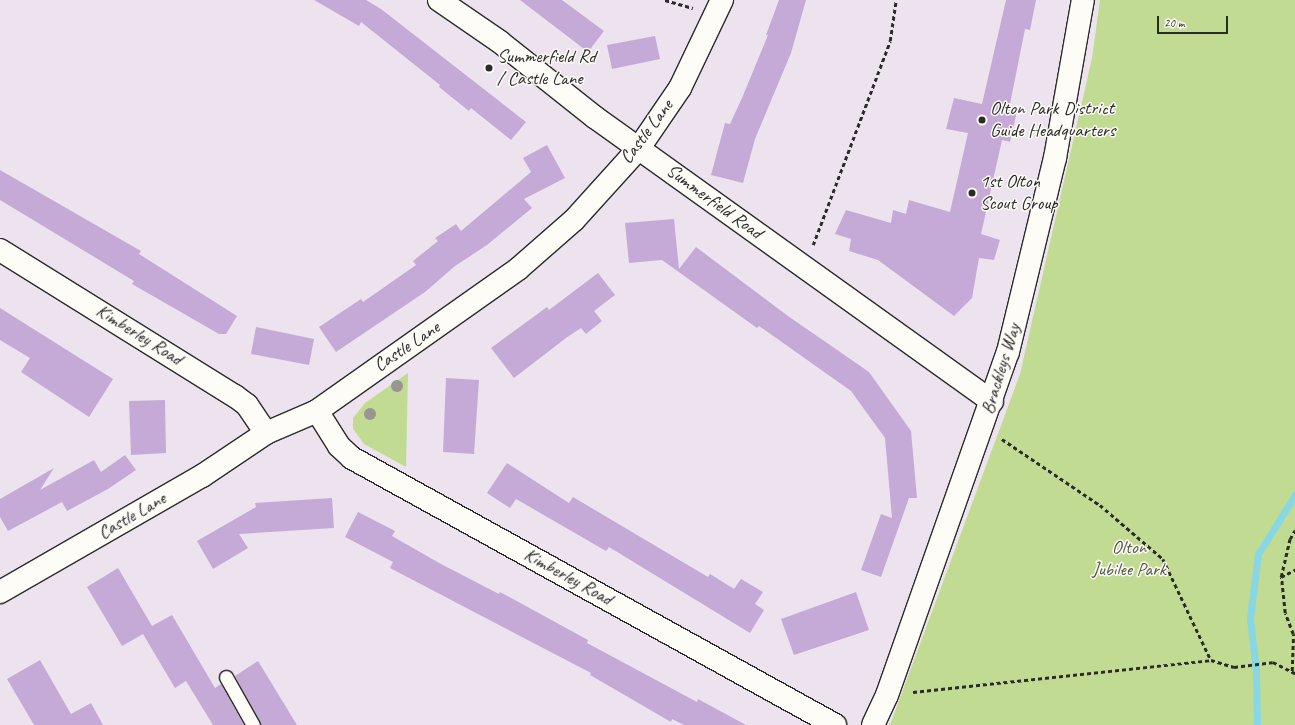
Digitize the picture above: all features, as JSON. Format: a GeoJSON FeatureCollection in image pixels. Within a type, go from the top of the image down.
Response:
{"type":"FeatureCollection","features":[{"type":"Feature","properties":{"kind":"street","name":"Summerfield Road"},"geometry":{"type":"LineString","coordinates":[[439,0],[500,42],[596,118],[992,402]]}},
{"type":"Feature","properties":{"kind":"street","name":"Castle Lane"},"geometry":{"type":"LineString","coordinates":[[0,592],[202,476],[266,433],[317,411],[518,269],[574,220],[639,148],[680,88],[722,0]]}},
{"type":"Feature","properties":{"kind":"street","name":"Brackleys Way"},"geometry":{"type":"LineString","coordinates":[[873,725],[887,695],[992,402],[1008,352],[1055,158],[1083,0]]}},
{"type":"Feature","properties":{"kind":"street","name":"Kimberley Road"},"geometry":{"type":"LineString","coordinates":[[0,250],[235,396],[247,405],[266,433]]}},
{"type":"Feature","properties":{"kind":"street","name":"Kimberley Road"},"geometry":{"type":"LineString","coordinates":[[317,411],[339,446],[352,458],[835,725]]}},
{"type":"Feature","properties":{"kind":"lane"},"geometry":{"type":"LineString","coordinates":[[226,677],[253,725]]}},
{"type":"Feature","properties":{"kind":"path"},"geometry":{"type":"LineString","coordinates":[[804,267],[890,41],[896,0]]}},
{"type":"Feature","properties":{"kind":"path"},"geometry":{"type":"LineString","coordinates":[[983,427],[1100,504],[1163,559],[1210,660]]}},
{"type":"Feature","properties":{"kind":"path"},"geometry":{"type":"LineString","coordinates":[[887,695],[1090,671],[1210,660],[1234,667],[1273,662],[1294,672],[1293,634],[1285,613],[1281,577],[1290,539],[1295,530]]}},
{"type":"Feature","properties":{"kind":"path"},"geometry":{"type":"LineString","coordinates":[[1281,577],[1295,570]]}},
{"type":"Feature","properties":{"kind":"green space","name":"Olton Jubilee Park"},"geometry":{"type":"Polygon","coordinates":[[[1100,0],[1295,0],[1295,725],[890,725],[1020,374],[1092,58],[1100,0]]]}},
{"type":"Feature","properties":{"kind":"green space"},"geometry":{"type":"Polygon","coordinates":[[[408,373],[406,467],[364,444],[353,429],[353,418],[365,403],[408,373]]]}},
{"type":"Feature","properties":{"kind":"building"},"geometry":{"type":"Polygon","coordinates":[[[314,0],[366,0],[381,9],[526,122],[511,140],[471,108],[469,111],[439,87],[440,85],[361,22],[359,26],[314,0]]]}},
{"type":"Feature","properties":{"kind":"building"},"geometry":{"type":"Polygon","coordinates":[[[520,0],[562,0],[604,31],[588,52],[520,0]]]}},
{"type":"Feature","properties":{"kind":"building"},"geometry":{"type":"Polygon","coordinates":[[[779,0],[806,0],[791,53],[755,139],[743,183],[711,175],[725,123],[730,124],[742,98],[768,35],[766,35],[779,0]]]}},
{"type":"Feature","properties":{"kind":"building"},"geometry":{"type":"Polygon","coordinates":[[[1006,0],[1036,0],[1030,30],[1025,29],[1009,109],[1017,111],[1010,142],[1002,140],[981,234],[1000,240],[994,260],[979,258],[972,298],[954,316],[878,260],[849,251],[851,239],[835,234],[846,210],[891,223],[893,210],[906,214],[909,200],[950,212],[968,133],[946,129],[954,98],[982,104],[1006,0]]]}},
{"type":"Feature","properties":{"kind":"building"},"geometry":{"type":"Polygon","coordinates":[[[655,36],[660,59],[612,69],[607,45],[655,36]]]}},
{"type":"Feature","properties":{"kind":"building"},"geometry":{"type":"Polygon","coordinates":[[[547,145],[565,178],[524,199],[532,208],[487,245],[455,266],[425,292],[336,352],[319,327],[361,299],[363,302],[416,265],[413,261],[438,241],[435,238],[456,224],[461,231],[531,172],[523,158],[547,145]]]}},
{"type":"Feature","properties":{"kind":"building"},"geometry":{"type":"Polygon","coordinates":[[[0,170],[141,251],[139,254],[237,316],[226,334],[219,334],[132,284],[134,281],[0,200],[0,170]]]}},
{"type":"Feature","properties":{"kind":"building"},"geometry":{"type":"Polygon","coordinates":[[[674,219],[679,269],[696,247],[788,316],[869,372],[911,431],[917,498],[909,498],[881,577],[861,570],[881,514],[892,518],[885,438],[851,391],[759,326],[757,328],[662,260],[629,263],[625,223],[674,219]]]}},
{"type":"Feature","properties":{"kind":"building"},"geometry":{"type":"Polygon","coordinates":[[[598,273],[615,295],[594,311],[602,321],[586,334],[581,328],[514,378],[491,348],[547,307],[549,310],[598,273]]]}},
{"type":"Feature","properties":{"kind":"building"},"geometry":{"type":"Polygon","coordinates":[[[0,308],[113,379],[89,417],[21,372],[30,358],[0,340],[0,308]]]}},
{"type":"Feature","properties":{"kind":"building"},"geometry":{"type":"Polygon","coordinates":[[[256,327],[314,339],[309,365],[251,354],[256,327]]]}},
{"type":"Feature","properties":{"kind":"building"},"geometry":{"type":"Polygon","coordinates":[[[446,378],[479,380],[474,454],[443,452],[446,378]]]}},
{"type":"Feature","properties":{"kind":"building"},"geometry":{"type":"Polygon","coordinates":[[[165,400],[166,453],[131,455],[129,401],[165,400]]]}},
{"type":"Feature","properties":{"kind":"building"},"geometry":{"type":"Polygon","coordinates":[[[125,455],[136,470],[108,489],[67,511],[62,502],[8,531],[0,517],[0,499],[54,468],[40,490],[94,460],[101,472],[125,455]]]}},
{"type":"Feature","properties":{"kind":"building"},"geometry":{"type":"Polygon","coordinates":[[[507,463],[569,503],[573,497],[708,577],[710,574],[734,589],[741,579],[763,592],[755,604],[764,610],[750,633],[609,547],[606,551],[516,499],[510,508],[487,493],[507,463]]]}},
{"type":"Feature","properties":{"kind":"building"},"geometry":{"type":"Polygon","coordinates":[[[332,498],[334,528],[239,534],[248,548],[213,569],[197,541],[256,507],[255,503],[332,498]]]}},
{"type":"Feature","properties":{"kind":"building"},"geometry":{"type":"Polygon","coordinates":[[[358,512],[395,531],[392,536],[441,564],[499,594],[500,592],[588,640],[587,643],[697,702],[698,699],[746,725],[684,725],[672,719],[671,722],[590,675],[591,673],[390,568],[393,562],[345,537],[358,512]]]}},
{"type":"Feature","properties":{"kind":"building"},"geometry":{"type":"Polygon","coordinates":[[[118,568],[152,626],[172,615],[215,688],[221,684],[244,725],[213,725],[186,681],[175,688],[143,634],[122,646],[87,587],[118,568]]]}},
{"type":"Feature","properties":{"kind":"building"},"geometry":{"type":"Polygon","coordinates":[[[856,592],[869,630],[794,655],[781,619],[856,592]]]}},
{"type":"Feature","properties":{"kind":"building"},"geometry":{"type":"Polygon","coordinates":[[[40,660],[71,714],[91,703],[103,725],[34,725],[7,679],[40,660]]]}},
{"type":"Feature","properties":{"kind":"building"},"geometry":{"type":"Polygon","coordinates":[[[258,661],[297,725],[261,725],[235,676],[258,661]]]}},
{"type":"Feature","properties":{"kind":"waterway"},"geometry":{"type":"LineString","coordinates":[[1257,725],[1256,671],[1250,618],[1258,554],[1295,495]]}},
{"type":"Feature","properties":{"kind":"place","name":"Summerfield Rd / Castle Lane"},"geometry":{"type":"Point","coordinates":[489,68]}},
{"type":"Feature","properties":{"kind":"place","name":"Olton Park District Guide Headquarters"},"geometry":{"type":"Point","coordinates":[982,120]}},
{"type":"Feature","properties":{"kind":"place","name":"1st Olton Scout Group"},"geometry":{"type":"Point","coordinates":[972,193]}}]}
